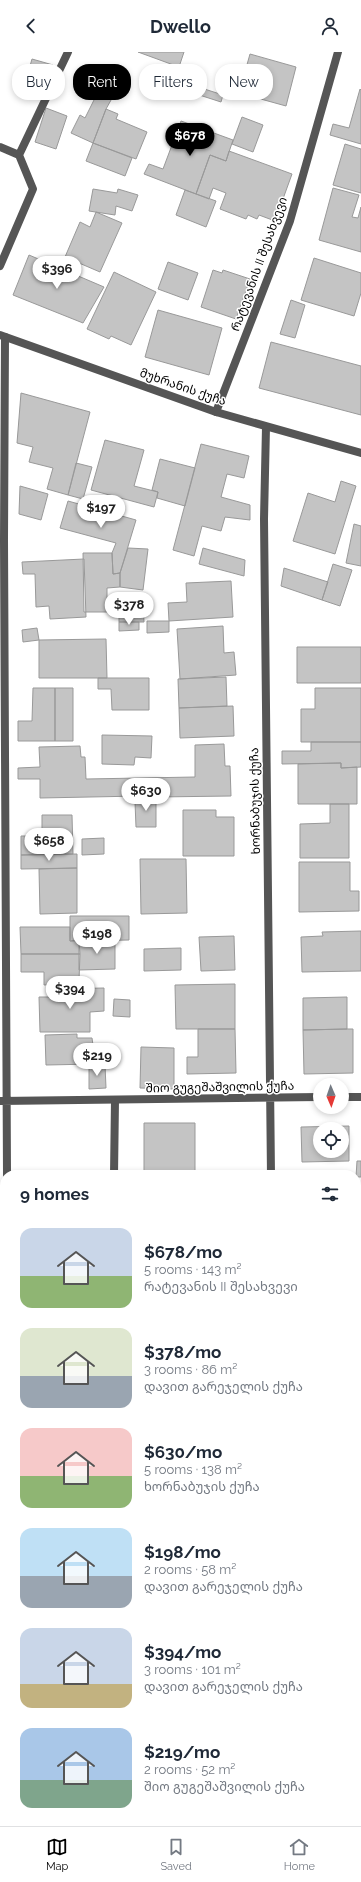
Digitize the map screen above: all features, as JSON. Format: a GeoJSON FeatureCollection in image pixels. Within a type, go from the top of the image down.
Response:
{"type":"FeatureCollection","features":[{"type":"Feature","properties":{"kind":"street"},"geometry":{"type":"LineString","coordinates":[[19,155],[68,52]]}},
{"type":"Feature","properties":{"kind":"street","name":"რატევანის II შესახვევი"},"geometry":{"type":"LineString","coordinates":[[216,412],[290,221],[338,52]]}},
{"type":"Feature","properties":{"kind":"street"},"geometry":{"type":"LineString","coordinates":[[0,147],[19,155],[33,189],[0,266]]}},
{"type":"Feature","properties":{"kind":"street"},"geometry":{"type":"LineString","coordinates":[[2,336],[3,1101],[7,1170]]}},
{"type":"Feature","properties":{"kind":"street","name":"მუხრანის ქუჩა"},"geometry":{"type":"LineString","coordinates":[[2,336],[216,412],[361,453]]}},
{"type":"Feature","properties":{"kind":"street","name":"ხორნაბუჯის ქუჩა"},"geometry":{"type":"LineString","coordinates":[[266,427],[264,520],[271,1170]]}},
{"type":"Feature","properties":{"kind":"street","name":"შიო გუგეშაშვილის ქუჩა"},"geometry":{"type":"LineString","coordinates":[[3,1101],[313,1097]]}},
{"type":"Feature","properties":{"kind":"street"},"geometry":{"type":"LineString","coordinates":[[349,1097],[361,1097]]}},
{"type":"Feature","properties":{"kind":"street"},"geometry":{"type":"LineString","coordinates":[[114,1170],[115,1100]]}},
{"type":"Feature","properties":{"kind":"building"},"geometry":{"type":"Polygon","coordinates":[[[138,52],[184,52],[180,64],[171,64],[138,52]]]}},
{"type":"Feature","properties":{"kind":"building"},"geometry":{"type":"Polygon","coordinates":[[[250,54],[296,67],[286,106],[264,100],[273,100],[273,64],[247,64],[250,54]]]}},
{"type":"Feature","properties":{"kind":"building"},"geometry":{"type":"Polygon","coordinates":[[[32,59],[50,64],[31,64],[32,59]]]}},
{"type":"Feature","properties":{"kind":"building"},"geometry":{"type":"Polygon","coordinates":[[[360,89],[361,144],[330,135],[333,124],[349,128],[360,89]]]}},
{"type":"Feature","properties":{"kind":"building"},"geometry":{"type":"Polygon","coordinates":[[[207,90],[215,92],[215,100],[222,100],[221,102],[207,97],[207,90]]]}},
{"type":"Feature","properties":{"kind":"building"},"geometry":{"type":"Polygon","coordinates":[[[94,100],[111,100],[93,143],[71,133],[80,115],[85,118],[94,100]]]}},
{"type":"Feature","properties":{"kind":"building"},"geometry":{"type":"Polygon","coordinates":[[[46,108],[67,116],[56,149],[35,142],[46,108]]]}},
{"type":"Feature","properties":{"kind":"building"},"geometry":{"type":"Polygon","coordinates":[[[106,109],[118,114],[116,119],[147,132],[136,159],[93,143],[106,109]]]}},
{"type":"Feature","properties":{"kind":"building"},"geometry":{"type":"Polygon","coordinates":[[[242,117],[263,125],[253,152],[232,144],[242,117]]]}},
{"type":"Feature","properties":{"kind":"building"},"geometry":{"type":"Polygon","coordinates":[[[181,121],[233,140],[226,161],[210,155],[196,194],[144,174],[149,164],[163,169],[181,121]]]}},
{"type":"Feature","properties":{"kind":"building"},"geometry":{"type":"Polygon","coordinates":[[[93,143],[132,158],[125,176],[86,161],[93,143]]]}},
{"type":"Feature","properties":{"kind":"building"},"geometry":{"type":"Polygon","coordinates":[[[345,144],[361,149],[361,193],[333,185],[345,144]]]}},
{"type":"Feature","properties":{"kind":"building"},"geometry":{"type":"Polygon","coordinates":[[[229,151],[292,174],[275,221],[259,215],[257,219],[248,215],[246,219],[220,209],[226,193],[213,188],[209,199],[196,194],[210,155],[226,161],[229,151]]]}},
{"type":"Feature","properties":{"kind":"building"},"geometry":{"type":"Polygon","coordinates":[[[333,188],[359,195],[352,217],[358,218],[361,207],[361,252],[319,240],[333,188]]]}},
{"type":"Feature","properties":{"kind":"building"},"geometry":{"type":"Polygon","coordinates":[[[93,189],[117,193],[118,189],[138,195],[132,211],[116,206],[115,215],[89,211],[93,189]]]}},
{"type":"Feature","properties":{"kind":"building"},"geometry":{"type":"Polygon","coordinates":[[[185,190],[216,201],[206,227],[176,215],[185,190]]]}},
{"type":"Feature","properties":{"kind":"building"},"geometry":{"type":"Polygon","coordinates":[[[96,212],[122,223],[100,272],[65,257],[80,222],[90,227],[96,212]]]}},
{"type":"Feature","properties":{"kind":"building"},"geometry":{"type":"Polygon","coordinates":[[[29,255],[104,287],[83,323],[13,295],[29,255]]]}},
{"type":"Feature","properties":{"kind":"building"},"geometry":{"type":"Polygon","coordinates":[[[314,258],[361,273],[361,293],[354,316],[301,300],[314,258]]]}},
{"type":"Feature","properties":{"kind":"building"},"geometry":{"type":"Polygon","coordinates":[[[168,262],[198,273],[188,300],[158,289],[168,262]]]}},
{"type":"Feature","properties":{"kind":"building"},"geometry":{"type":"Polygon","coordinates":[[[213,270],[222,273],[223,270],[250,279],[236,319],[201,307],[213,270]]]}},
{"type":"Feature","properties":{"kind":"building"},"geometry":{"type":"Polygon","coordinates":[[[114,272],[156,292],[131,345],[111,336],[109,339],[87,329],[114,272]]]}},
{"type":"Feature","properties":{"kind":"building"},"geometry":{"type":"Polygon","coordinates":[[[291,300],[305,305],[295,338],[280,334],[291,300]]]}},
{"type":"Feature","properties":{"kind":"building"},"geometry":{"type":"Polygon","coordinates":[[[158,310],[222,328],[209,375],[145,357],[158,310]]]}},
{"type":"Feature","properties":{"kind":"building"},"geometry":{"type":"Polygon","coordinates":[[[271,342],[361,366],[361,415],[259,388],[271,342]]]}},
{"type":"Feature","properties":{"kind":"building"},"geometry":{"type":"Polygon","coordinates":[[[21,393],[90,412],[68,495],[47,489],[53,468],[29,462],[33,447],[17,443],[21,393]]]}},
{"type":"Feature","properties":{"kind":"building"},"geometry":{"type":"Polygon","coordinates":[[[105,440],[144,450],[134,486],[158,492],[154,507],[91,490],[105,440]]]}},
{"type":"Feature","properties":{"kind":"building"},"geometry":{"type":"Polygon","coordinates":[[[201,444],[249,456],[244,478],[227,474],[221,497],[250,505],[250,520],[225,517],[221,531],[202,526],[194,556],[173,550],[201,444]]]}},
{"type":"Feature","properties":{"kind":"building"},"geometry":{"type":"Polygon","coordinates":[[[160,459],[195,468],[185,506],[157,498],[158,492],[152,490],[160,459]]]}},
{"type":"Feature","properties":{"kind":"building"},"geometry":{"type":"Polygon","coordinates":[[[76,463],[92,467],[83,499],[68,495],[76,463]]]}},
{"type":"Feature","properties":{"kind":"building"},"geometry":{"type":"Polygon","coordinates":[[[341,481],[356,486],[335,554],[293,541],[308,493],[335,502],[341,481]]]}},
{"type":"Feature","properties":{"kind":"building"},"geometry":{"type":"Polygon","coordinates":[[[20,486],[48,494],[41,520],[19,514],[20,486]]]}},
{"type":"Feature","properties":{"kind":"building"},"geometry":{"type":"Polygon","coordinates":[[[68,501],[136,520],[120,573],[113,574],[112,553],[116,543],[60,528],[68,501]]]}},
{"type":"Feature","properties":{"kind":"building"},"geometry":{"type":"Polygon","coordinates":[[[354,524],[361,526],[361,566],[346,563],[354,524]]]}},
{"type":"Feature","properties":{"kind":"building"},"geometry":{"type":"Polygon","coordinates":[[[128,548],[148,549],[143,590],[120,587],[120,573],[128,548]]]}},
{"type":"Feature","properties":{"kind":"building"},"geometry":{"type":"Polygon","coordinates":[[[203,548],[245,560],[244,576],[199,564],[203,548]]]}},
{"type":"Feature","properties":{"kind":"building"},"geometry":{"type":"Polygon","coordinates":[[[83,553],[112,553],[113,574],[120,573],[120,587],[107,588],[107,612],[84,612],[83,553]]]}},
{"type":"Feature","properties":{"kind":"building"},"geometry":{"type":"Polygon","coordinates":[[[84,559],[86,617],[50,619],[49,606],[36,607],[35,574],[23,574],[22,562],[84,559]]]}},
{"type":"Feature","properties":{"kind":"building"},"geometry":{"type":"Polygon","coordinates":[[[333,564],[352,570],[340,606],[322,600],[333,564]]]}},
{"type":"Feature","properties":{"kind":"building"},"geometry":{"type":"Polygon","coordinates":[[[284,568],[328,582],[322,600],[281,586],[284,568]]]}},
{"type":"Feature","properties":{"kind":"building"},"geometry":{"type":"Polygon","coordinates":[[[231,581],[233,617],[169,621],[168,603],[187,602],[186,583],[231,581]]]}},
{"type":"Feature","properties":{"kind":"building"},"geometry":{"type":"Polygon","coordinates":[[[143,602],[144,622],[119,622],[119,603],[143,602]]]}},
{"type":"Feature","properties":{"kind":"building"},"geometry":{"type":"Polygon","coordinates":[[[147,621],[169,621],[169,632],[147,633],[147,621]]]}},
{"type":"Feature","properties":{"kind":"building"},"geometry":{"type":"Polygon","coordinates":[[[119,622],[139,622],[139,630],[119,631],[119,622]]]}},
{"type":"Feature","properties":{"kind":"building"},"geometry":{"type":"Polygon","coordinates":[[[223,626],[224,653],[234,652],[236,675],[180,679],[177,629],[223,626]]]}},
{"type":"Feature","properties":{"kind":"building"},"geometry":{"type":"Polygon","coordinates":[[[37,628],[39,640],[23,642],[22,630],[37,628]]]}},
{"type":"Feature","properties":{"kind":"building"},"geometry":{"type":"Polygon","coordinates":[[[106,639],[107,678],[39,678],[39,640],[106,639]]]}},
{"type":"Feature","properties":{"kind":"building"},"geometry":{"type":"Polygon","coordinates":[[[297,647],[361,647],[361,683],[297,683],[297,647]]]}},
{"type":"Feature","properties":{"kind":"building"},"geometry":{"type":"Polygon","coordinates":[[[226,677],[227,706],[179,708],[178,679],[226,677]]]}},
{"type":"Feature","properties":{"kind":"building"},"geometry":{"type":"Polygon","coordinates":[[[98,678],[149,678],[149,710],[112,710],[111,689],[98,689],[98,678]]]}},
{"type":"Feature","properties":{"kind":"building"},"geometry":{"type":"Polygon","coordinates":[[[33,688],[55,688],[55,741],[18,741],[18,721],[32,721],[33,688]]]}},
{"type":"Feature","properties":{"kind":"building"},"geometry":{"type":"Polygon","coordinates":[[[55,688],[73,688],[73,741],[55,741],[55,688]]]}},
{"type":"Feature","properties":{"kind":"building"},"geometry":{"type":"Polygon","coordinates":[[[315,688],[361,688],[361,742],[301,742],[301,709],[315,709],[315,688]]]}},
{"type":"Feature","properties":{"kind":"building"},"geometry":{"type":"Polygon","coordinates":[[[233,706],[234,736],[180,738],[179,708],[233,706]]]}},
{"type":"Feature","properties":{"kind":"building"},"geometry":{"type":"Polygon","coordinates":[[[102,735],[152,736],[151,758],[135,757],[134,765],[102,764],[102,735]]]}},
{"type":"Feature","properties":{"kind":"building"},"geometry":{"type":"Polygon","coordinates":[[[311,742],[361,742],[361,767],[341,768],[341,763],[282,764],[282,751],[311,751],[311,742]]]}},
{"type":"Feature","properties":{"kind":"building"},"geometry":{"type":"Polygon","coordinates":[[[224,744],[225,766],[230,766],[231,796],[140,796],[140,778],[195,777],[195,745],[224,744]]]}},
{"type":"Feature","properties":{"kind":"building"},"geometry":{"type":"Polygon","coordinates":[[[80,746],[81,757],[85,757],[86,779],[140,778],[140,796],[40,798],[40,779],[18,779],[18,768],[40,767],[39,747],[80,746]]]}},
{"type":"Feature","properties":{"kind":"building"},"geometry":{"type":"Polygon","coordinates":[[[341,763],[341,768],[357,767],[357,804],[298,804],[298,764],[341,763]]]}},
{"type":"Feature","properties":{"kind":"building"},"geometry":{"type":"Polygon","coordinates":[[[140,796],[156,797],[156,827],[136,827],[135,802],[141,802],[140,796]]]}},
{"type":"Feature","properties":{"kind":"building"},"geometry":{"type":"Polygon","coordinates":[[[330,804],[349,804],[349,858],[300,858],[300,824],[330,823],[330,804]]]}},
{"type":"Feature","properties":{"kind":"building"},"geometry":{"type":"Polygon","coordinates":[[[183,810],[216,810],[216,817],[234,817],[234,856],[183,856],[183,810]]]}},
{"type":"Feature","properties":{"kind":"building"},"geometry":{"type":"Polygon","coordinates":[[[42,815],[72,815],[73,854],[21,855],[21,836],[42,836],[42,815]]]}},
{"type":"Feature","properties":{"kind":"building"},"geometry":{"type":"Polygon","coordinates":[[[104,838],[104,854],[82,855],[82,839],[104,838]]]}},
{"type":"Feature","properties":{"kind":"building"},"geometry":{"type":"Polygon","coordinates":[[[77,854],[77,868],[21,869],[21,855],[77,854]]]}},
{"type":"Feature","properties":{"kind":"building"},"geometry":{"type":"Polygon","coordinates":[[[140,859],[186,859],[187,913],[141,914],[140,859]]]}},
{"type":"Feature","properties":{"kind":"building"},"geometry":{"type":"Polygon","coordinates":[[[299,862],[350,862],[350,891],[359,891],[359,911],[299,912],[299,862]]]}},
{"type":"Feature","properties":{"kind":"building"},"geometry":{"type":"Polygon","coordinates":[[[77,868],[77,913],[40,914],[39,869],[77,868]]]}},
{"type":"Feature","properties":{"kind":"building"},"geometry":{"type":"Polygon","coordinates":[[[70,916],[129,916],[129,940],[70,941],[70,916]]]}},
{"type":"Feature","properties":{"kind":"building"},"geometry":{"type":"Polygon","coordinates":[[[20,927],[70,927],[70,941],[79,940],[80,954],[21,954],[20,927]]]}},
{"type":"Feature","properties":{"kind":"building"},"geometry":{"type":"Polygon","coordinates":[[[361,931],[361,971],[302,972],[301,937],[323,936],[322,932],[361,931]]]}},
{"type":"Feature","properties":{"kind":"building"},"geometry":{"type":"Polygon","coordinates":[[[234,936],[235,970],[201,971],[199,937],[234,936]]]}},
{"type":"Feature","properties":{"kind":"building"},"geometry":{"type":"Polygon","coordinates":[[[79,940],[115,940],[115,969],[79,970],[79,940]]]}},
{"type":"Feature","properties":{"kind":"building"},"geometry":{"type":"Polygon","coordinates":[[[181,948],[181,970],[144,971],[144,949],[181,948]]]}},
{"type":"Feature","properties":{"kind":"building"},"geometry":{"type":"Polygon","coordinates":[[[21,954],[80,954],[79,980],[66,980],[66,984],[44,985],[44,972],[21,972],[21,954]]]}},
{"type":"Feature","properties":{"kind":"building"},"geometry":{"type":"Polygon","coordinates":[[[235,984],[235,1029],[176,1029],[175,985],[235,984]]]}},
{"type":"Feature","properties":{"kind":"building"},"geometry":{"type":"Polygon","coordinates":[[[104,988],[104,1011],[90,1012],[90,1032],[40,1032],[39,997],[56,997],[56,989],[104,988]]]}},
{"type":"Feature","properties":{"kind":"building"},"geometry":{"type":"Polygon","coordinates":[[[347,997],[347,1029],[303,1030],[303,998],[347,997]]]}},
{"type":"Feature","properties":{"kind":"building"},"geometry":{"type":"Polygon","coordinates":[[[114,999],[130,1000],[130,1017],[113,1016],[114,999]]]}},
{"type":"Feature","properties":{"kind":"building"},"geometry":{"type":"Polygon","coordinates":[[[198,1029],[235,1029],[236,1073],[187,1074],[187,1057],[198,1057],[198,1029]]]}},
{"type":"Feature","properties":{"kind":"building"},"geometry":{"type":"Polygon","coordinates":[[[353,1029],[353,1073],[304,1074],[303,1030],[353,1029]]]}},
{"type":"Feature","properties":{"kind":"building"},"geometry":{"type":"Polygon","coordinates":[[[77,1034],[77,1038],[92,1038],[93,1045],[101,1045],[101,1052],[95,1053],[95,1064],[46,1065],[45,1035],[77,1034]]]}},
{"type":"Feature","properties":{"kind":"building"},"geometry":{"type":"Polygon","coordinates":[[[141,1047],[174,1048],[174,1089],[140,1088],[141,1047]]]}},
{"type":"Feature","properties":{"kind":"building"},"geometry":{"type":"Polygon","coordinates":[[[105,1065],[106,1088],[89,1089],[89,1066],[105,1065]]]}},
{"type":"Feature","properties":{"kind":"building"},"geometry":{"type":"Polygon","coordinates":[[[144,1123],[195,1123],[195,1170],[144,1170],[144,1123]]]}},
{"type":"Feature","properties":{"kind":"building"},"geometry":{"type":"Polygon","coordinates":[[[301,1127],[313,1127],[313,1158],[349,1158],[349,1161],[302,1162],[301,1127]]]}},
{"type":"Feature","properties":{"kind":"building"},"geometry":{"type":"Polygon","coordinates":[[[357,1161],[361,1161],[361,1170],[356,1170],[357,1161]]]}}]}
